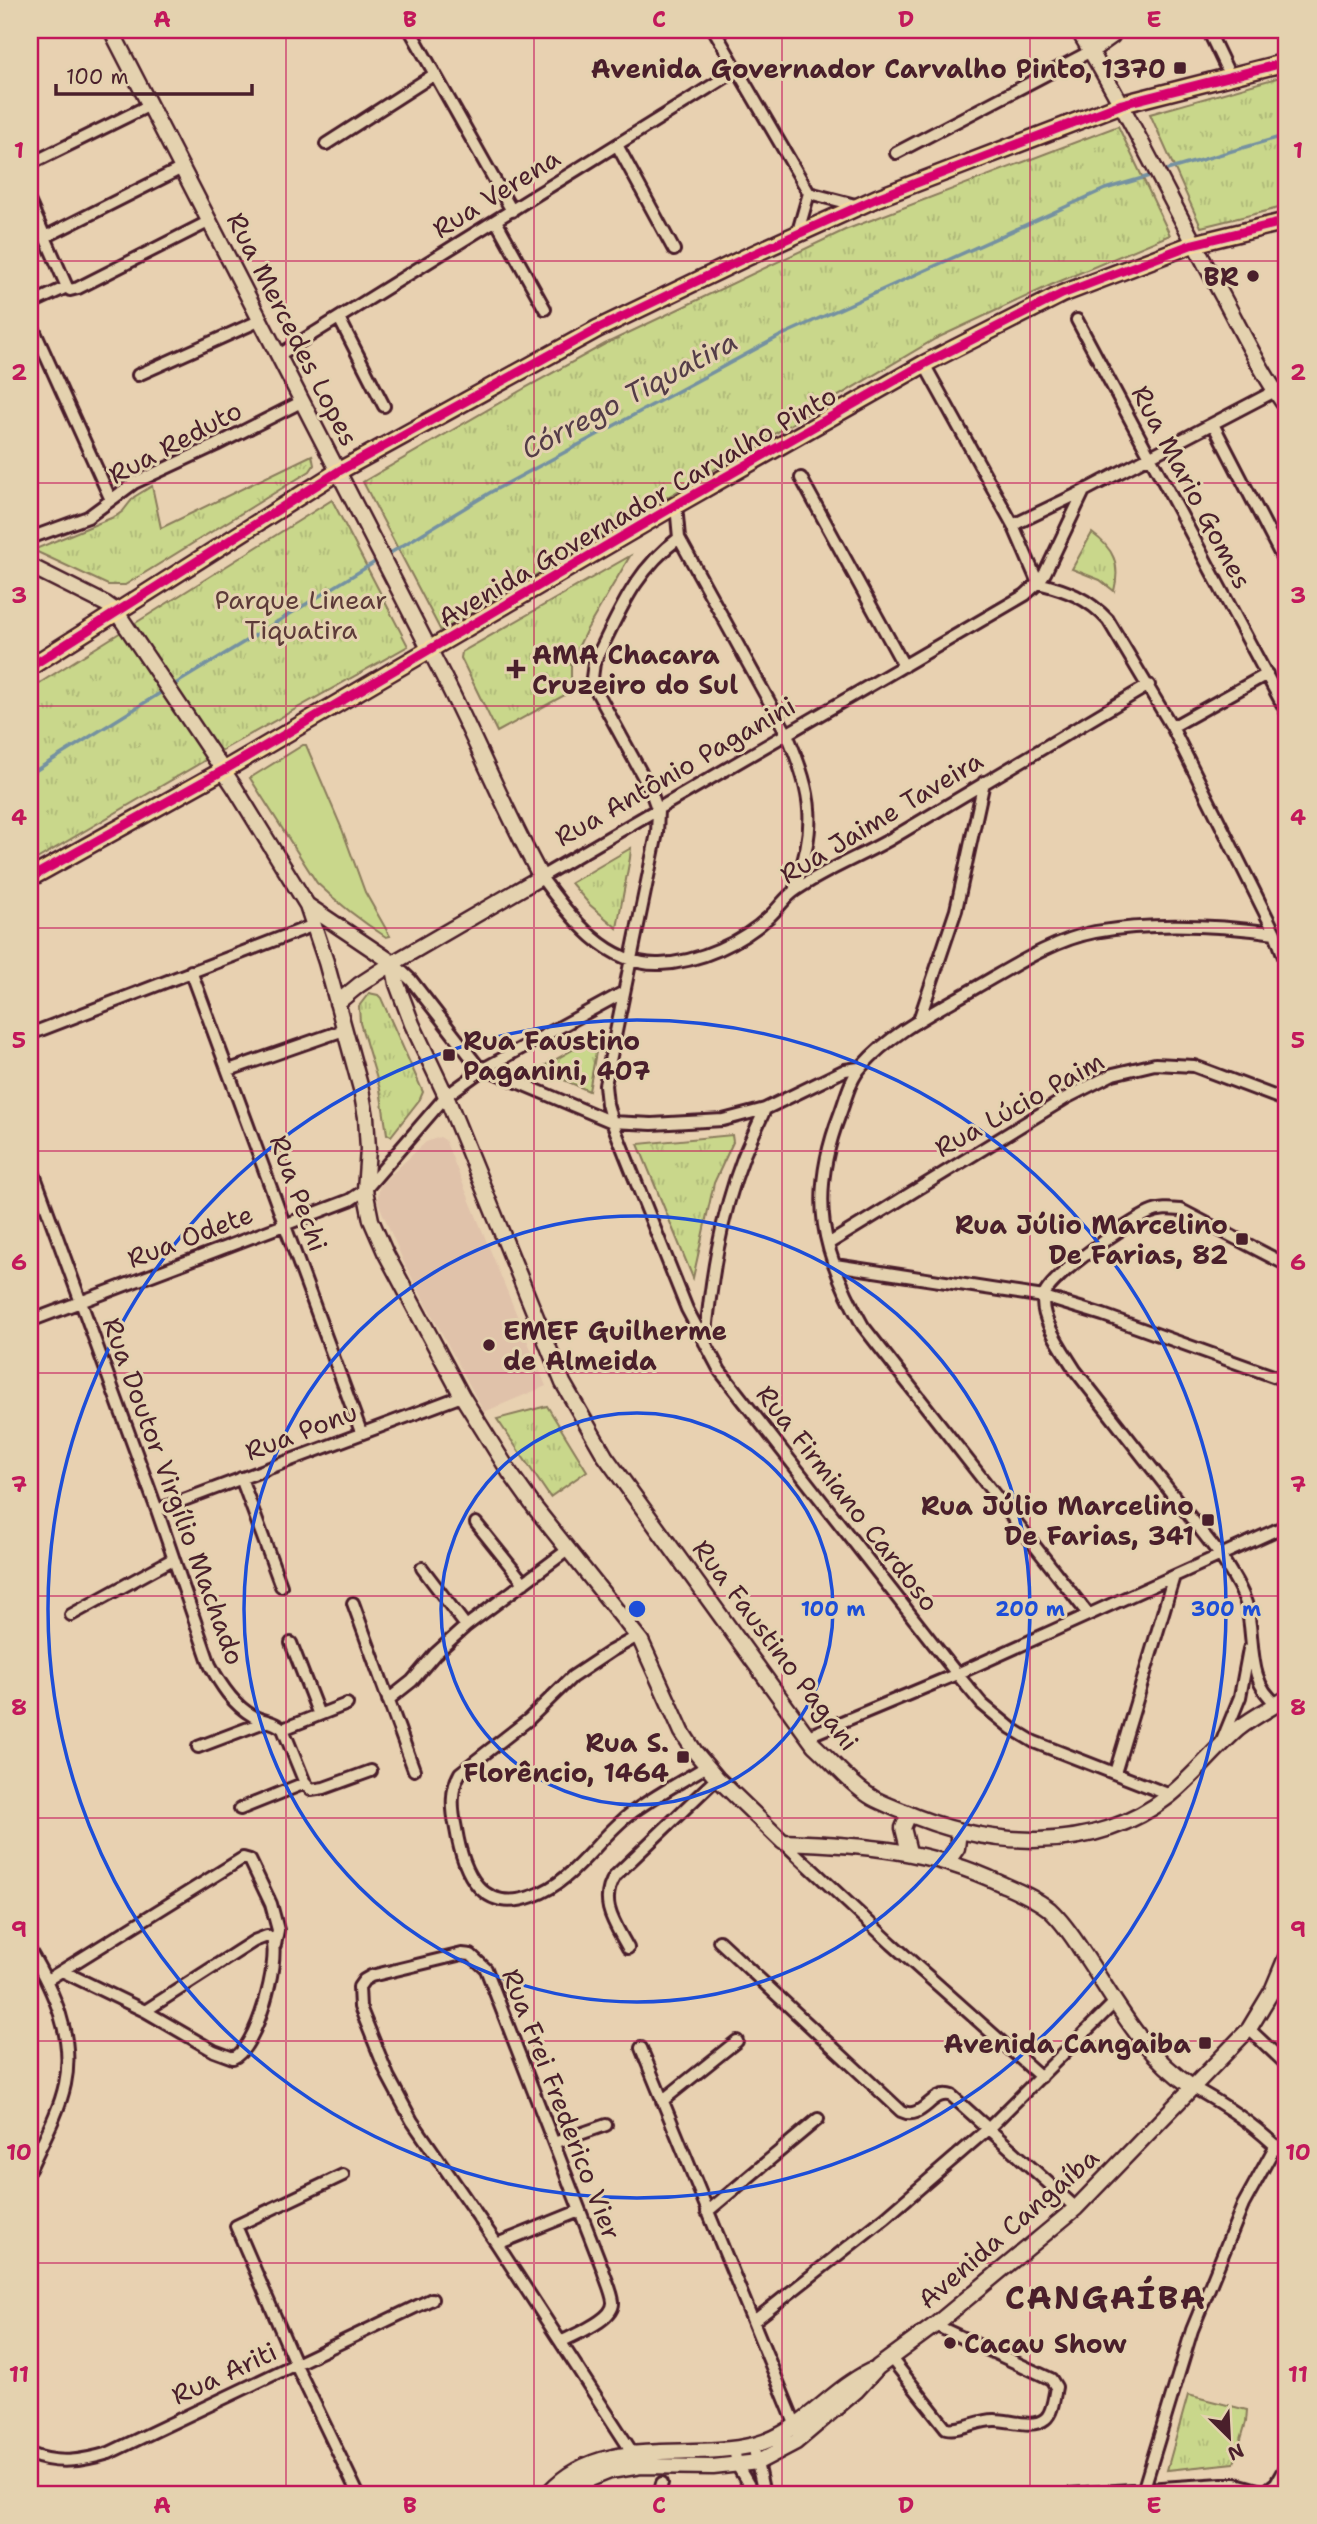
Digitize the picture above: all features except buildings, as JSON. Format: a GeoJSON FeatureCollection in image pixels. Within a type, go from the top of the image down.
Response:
{"type":"FeatureCollection","features":[{"type":"Feature","properties":{"kind":"main road"},"geometry":{"type":"LineString","coordinates":[[30,667],[339,471],[597,329],[859,206],[1122,104],[1287,62]]}},
{"type":"Feature","properties":{"kind":"main road","name":"Avenida Governador Carvalho Pinto"},"geometry":{"type":"LineString","coordinates":[[30,878],[223,770],[676,505],[924,364],[1062,294],[1194,244],[1287,221]]}},
{"type":"Feature","properties":{"kind":"street","name":"Rua Mercedes Lopes"},"geometry":{"type":"LineString","coordinates":[[111,30],[430,650],[517,834],[541,877]]}},
{"type":"Feature","properties":{"kind":"street"},"geometry":{"type":"LineString","coordinates":[[410,30],[512,211]]}},
{"type":"Feature","properties":{"kind":"street"},"geometry":{"type":"LineString","coordinates":[[714,30],[809,193],[859,206]]}},
{"type":"Feature","properties":{"kind":"street"},"geometry":{"type":"LineString","coordinates":[[1078,30],[1122,104],[1194,244],[1287,408]]}},
{"type":"Feature","properties":{"kind":"street"},"geometry":{"type":"LineString","coordinates":[[896,153],[1091,51],[1112,36],[1115,30]]}},
{"type":"Feature","properties":{"kind":"street"},"geometry":{"type":"LineString","coordinates":[[1208,30],[1230,76]]}},
{"type":"Feature","properties":{"kind":"street","name":"Rua Verena"},"geometry":{"type":"LineString","coordinates":[[279,355],[737,70]]}},
{"type":"Feature","properties":{"kind":"street"},"geometry":{"type":"LineString","coordinates":[[326,144],[435,75]]}},
{"type":"Feature","properties":{"kind":"street"},"geometry":{"type":"LineString","coordinates":[[30,164],[150,105]]}},
{"type":"Feature","properties":{"kind":"street"},"geometry":{"type":"LineString","coordinates":[[617,145],[674,250]]}},
{"type":"Feature","properties":{"kind":"street"},"geometry":{"type":"LineString","coordinates":[[45,237],[182,168]]}},
{"type":"Feature","properties":{"kind":"street"},"geometry":{"type":"LineString","coordinates":[[797,235],[809,193]]}},
{"type":"Feature","properties":{"kind":"street"},"geometry":{"type":"LineString","coordinates":[[30,203],[72,288]]}},
{"type":"Feature","properties":{"kind":"street"},"geometry":{"type":"LineString","coordinates":[[30,304],[72,288],[210,221]]}},
{"type":"Feature","properties":{"kind":"street"},"geometry":{"type":"LineString","coordinates":[[496,221],[545,309]]}},
{"type":"Feature","properties":{"kind":"street"},"geometry":{"type":"LineString","coordinates":[[339,318],[384,406]]}},
{"type":"Feature","properties":{"kind":"street"},"geometry":{"type":"LineString","coordinates":[[138,374],[261,320]]}},
{"type":"Feature","properties":{"kind":"street","name":"Rua Mario Gomes"},"geometry":{"type":"LineString","coordinates":[[1077,320],[1287,713]]}},
{"type":"Feature","properties":{"kind":"street"},"geometry":{"type":"LineString","coordinates":[[30,321],[111,500]]}},
{"type":"Feature","properties":{"kind":"street"},"geometry":{"type":"LineString","coordinates":[[924,364],[1013,525],[1038,583],[1078,595],[1096,607],[1108,620],[1149,685],[1275,933],[1287,965]]}},
{"type":"Feature","properties":{"kind":"street"},"geometry":{"type":"LineString","coordinates":[[1013,525],[1275,391]]}},
{"type":"Feature","properties":{"kind":"street","name":"Rua Reduto"},"geometry":{"type":"LineString","coordinates":[[30,538],[88,517],[134,483],[303,401]]}},
{"type":"Feature","properties":{"kind":"street"},"geometry":{"type":"LineString","coordinates":[[1213,424],[1287,567]]}},
{"type":"Feature","properties":{"kind":"street"},"geometry":{"type":"LineString","coordinates":[[800,478],[904,666]]}},
{"type":"Feature","properties":{"kind":"street"},"geometry":{"type":"LineString","coordinates":[[1038,583],[1084,491]]}},
{"type":"Feature","properties":{"kind":"street"},"geometry":{"type":"LineString","coordinates":[[676,505],[679,538],[787,734],[800,765],[809,799],[810,825],[806,856],[794,891]]}},
{"type":"Feature","properties":{"kind":"street","name":"Rua Firmiano Cardoso"},"geometry":{"type":"LineString","coordinates":[[679,538],[660,552],[635,583],[594,663],[592,678],[650,789],[658,811],[657,832],[606,1085],[612,1122],[687,1309],[705,1346],[745,1405],[957,1674],[982,1704],[1011,1728],[1056,1752],[1170,1796]]}},
{"type":"Feature","properties":{"kind":"street"},"geometry":{"type":"LineString","coordinates":[[30,566],[116,611],[262,829],[307,905],[361,1089],[368,1149],[365,1191],[371,1220],[385,1252],[462,1396],[510,1473],[638,1636],[681,1732],[717,1778],[783,1842],[1041,2077]]}},
{"type":"Feature","properties":{"kind":"street","name":"Rua Antônio Paganini"},"geometry":{"type":"LineString","coordinates":[[337,1003],[393,963],[1025,595],[1038,583]]}},
{"type":"Feature","properties":{"kind":"street"},"geometry":{"type":"LineString","coordinates":[[1172,727],[1267,674]]}},
{"type":"Feature","properties":{"kind":"street","name":"Rua Jaime Taveira"},"geometry":{"type":"LineString","coordinates":[[632,961],[660,964],[692,959],[748,935],[771,916],[794,891],[888,841],[1149,685]]}},
{"type":"Feature","properties":{"kind":"street"},"geometry":{"type":"LineString","coordinates":[[919,1020],[956,910],[984,782]]}},
{"type":"Feature","properties":{"kind":"street"},"geometry":{"type":"LineString","coordinates":[[541,877],[586,931],[611,951],[632,961]]}},
{"type":"Feature","properties":{"kind":"street"},"geometry":{"type":"LineString","coordinates":[[307,905],[393,963],[411,980],[472,1060],[612,1122],[692,1124],[723,1120],[765,1109],[845,1070],[859,1068]]}},
{"type":"Feature","properties":{"kind":"street"},"geometry":{"type":"LineString","coordinates":[[30,1034],[314,925]]}},
{"type":"Feature","properties":{"kind":"street"},"geometry":{"type":"LineString","coordinates":[[1088,1614],[863,1326],[842,1288],[824,1228],[821,1198],[825,1162],[834,1128],[859,1068],[891,1040],[919,1020],[1056,945],[1084,935],[1130,928],[1197,927],[1275,933]]}},
{"type":"Feature","properties":{"kind":"street","name":"Rua Faustino Pagani"},"geometry":{"type":"LineString","coordinates":[[393,963],[397,984],[412,1024],[446,1096],[564,1383],[579,1411],[606,1456],[808,1736],[844,1774],[873,1798],[959,1831],[1019,1841],[1061,1839],[1105,1830],[1138,1816],[1170,1796],[1239,1728],[1282,1701]]}},
{"type":"Feature","properties":{"kind":"street","name":"Rua Pechi"},"geometry":{"type":"LineString","coordinates":[[191,971],[361,1432]]}},
{"type":"Feature","properties":{"kind":"street"},"geometry":{"type":"LineString","coordinates":[[365,1191],[446,1096],[485,1068],[624,992]]}},
{"type":"Feature","properties":{"kind":"street"},"geometry":{"type":"LineString","coordinates":[[229,1070],[344,1030]]}},
{"type":"Feature","properties":{"kind":"street","name":"Rua Lúcio Paim"},"geometry":{"type":"LineString","coordinates":[[828,1244],[1066,1098],[1113,1074],[1155,1065],[1194,1066],[1287,1101]]}},
{"type":"Feature","properties":{"kind":"street"},"geometry":{"type":"LineString","coordinates":[[705,1346],[716,1250],[727,1204],[743,1157],[765,1109]]}},
{"type":"Feature","properties":{"kind":"street","name":"Rua Doutor Virgílio Machado"},"geometry":{"type":"LineString","coordinates":[[30,1163],[33,1179],[157,1510],[210,1665],[219,1683],[239,1706],[255,1717],[283,1728]]}},
{"type":"Feature","properties":{"kind":"street","name":"Rua Odete"},"geometry":{"type":"LineString","coordinates":[[30,1321],[335,1207],[365,1191]]}},
{"type":"Feature","properties":{"kind":"street"},"geometry":{"type":"LineString","coordinates":[[1282,1701],[1267,1698],[1256,1677],[1245,1600],[1238,1583],[1220,1555],[1075,1370],[1045,1316],[1044,1297],[1066,1269],[1149,1213],[1165,1208],[1181,1210],[1287,1265]]}},
{"type":"Feature","properties":{"kind":"street"},"geometry":{"type":"LineString","coordinates":[[835,1265],[1044,1297],[1103,1315],[1287,1381]]}},
{"type":"Feature","properties":{"kind":"street","name":"Rua Ponu"},"geometry":{"type":"LineString","coordinates":[[157,1510],[462,1396]]}},
{"type":"Feature","properties":{"kind":"street"},"geometry":{"type":"LineString","coordinates":[[241,1478],[281,1586]]}},
{"type":"Feature","properties":{"kind":"street"},"geometry":{"type":"LineString","coordinates":[[476,1523],[524,1583]]}},
{"type":"Feature","properties":{"kind":"street"},"geometry":{"type":"LineString","coordinates":[[808,1736],[957,1674],[1285,1526]]}},
{"type":"Feature","properties":{"kind":"street"},"geometry":{"type":"LineString","coordinates":[[388,1700],[412,1681],[435,1654],[466,1626],[569,1549]]}},
{"type":"Feature","properties":{"kind":"street"},"geometry":{"type":"LineString","coordinates":[[71,1615],[173,1559]]}},
{"type":"Feature","properties":{"kind":"street"},"geometry":{"type":"LineString","coordinates":[[422,1568],[466,1626]]}},
{"type":"Feature","properties":{"kind":"street"},"geometry":{"type":"LineString","coordinates":[[1115,1773],[1174,1576]]}},
{"type":"Feature","properties":{"kind":"street"},"geometry":{"type":"LineString","coordinates":[[353,1602],[414,1770]]}},
{"type":"Feature","properties":{"kind":"street"},"geometry":{"type":"LineString","coordinates":[[1220,1746],[1240,1697],[1251,1633]]}},
{"type":"Feature","properties":{"kind":"street"},"geometry":{"type":"LineString","coordinates":[[638,1636],[572,1677],[528,1720],[460,1773],[454,1783],[454,1822],[458,1844],[470,1878],[491,1896],[504,1901],[524,1899],[547,1891],[582,1862],[629,1815],[707,1766]]}},
{"type":"Feature","properties":{"kind":"street"},"geometry":{"type":"LineString","coordinates":[[291,1643],[319,1715]]}},
{"type":"Feature","properties":{"kind":"street"},"geometry":{"type":"LineString","coordinates":[[347,1704],[283,1728],[305,1783],[311,1790],[371,1771]]}},
{"type":"Feature","properties":{"kind":"street"},"geometry":{"type":"LineString","coordinates":[[198,1747],[267,1721]]}},
{"type":"Feature","properties":{"kind":"street"},"geometry":{"type":"LineString","coordinates":[[628,1948],[610,1913],[608,1887],[614,1876],[717,1778]]}},
{"type":"Feature","properties":{"kind":"street"},"geometry":{"type":"LineString","coordinates":[[240,1809],[305,1783]]}},
{"type":"Feature","properties":{"kind":"street"},"geometry":{"type":"LineString","coordinates":[[909,1814],[903,1828],[909,1852]]}},
{"type":"Feature","properties":{"kind":"street"},"geometry":{"type":"LineString","coordinates":[[948,1861],[957,1848],[959,1831]]}},
{"type":"Feature","properties":{"kind":"street"},"geometry":{"type":"LineString","coordinates":[[783,1842],[849,1844],[909,1852],[948,1861],[1016,1890],[1048,1909],[1083,1951],[1114,2003],[1152,2053],[1192,2087],[1238,2113],[1287,2157]]}},
{"type":"Feature","properties":{"kind":"street"},"geometry":{"type":"LineString","coordinates":[[47,1980],[243,1858],[250,1860],[271,1904],[278,1930],[272,1975],[265,2000],[247,2043],[237,2057],[228,2058],[145,2011],[62,1971]]}},
{"type":"Feature","properties":{"kind":"street"},"geometry":{"type":"LineString","coordinates":[[145,2011],[254,1941],[267,1936],[272,1939],[274,1946]]}},
{"type":"Feature","properties":{"kind":"street"},"geometry":{"type":"LineString","coordinates":[[719,1941],[901,2111],[914,2114],[937,2096],[947,2094],[989,2127],[1076,2208]]}},
{"type":"Feature","properties":{"kind":"street"},"geometry":{"type":"LineString","coordinates":[[30,1951],[47,1980],[65,2034],[67,2058],[65,2083],[30,2169]]}},
{"type":"Feature","properties":{"kind":"street","name":"Rua Frei Frederico Vier"},"geometry":{"type":"LineString","coordinates":[[497,2244],[412,2121],[388,2076],[360,2007],[359,1987],[371,1976],[462,1954],[471,1955],[486,1969],[613,2301],[612,2309],[598,2322],[561,2342]]}},
{"type":"Feature","properties":{"kind":"street"},"geometry":{"type":"LineString","coordinates":[[1287,1955],[1272,1991],[1249,2029],[1287,2065]]}},
{"type":"Feature","properties":{"kind":"street"},"geometry":{"type":"LineString","coordinates":[[754,2321],[886,2217],[989,2127],[1114,2003]]}},
{"type":"Feature","properties":{"kind":"street","name":"Avenida Cangaíba"},"geometry":{"type":"LineString","coordinates":[[553,2494],[610,2472],[641,2466],[713,2468],[758,2462],[796,2442],[856,2391],[878,2367],[935,2325],[1076,2208],[1249,2029]]}},
{"type":"Feature","properties":{"kind":"street"},"geometry":{"type":"LineString","coordinates":[[662,2101],[737,2041]]}},
{"type":"Feature","properties":{"kind":"street"},"geometry":{"type":"LineString","coordinates":[[641,2048],[796,2426]]}},
{"type":"Feature","properties":{"kind":"street"},"geometry":{"type":"LineString","coordinates":[[707,2212],[818,2119]]}},
{"type":"Feature","properties":{"kind":"street"},"geometry":{"type":"LineString","coordinates":[[554,2144],[606,2125]]}},
{"type":"Feature","properties":{"kind":"street"},"geometry":{"type":"LineString","coordinates":[[1144,2488],[1192,2330],[1242,2205],[1276,2145]]}},
{"type":"Feature","properties":{"kind":"street"},"geometry":{"type":"LineString","coordinates":[[343,2175],[236,2226],[296,2365],[358,2494]]}},
{"type":"Feature","properties":{"kind":"street"},"geometry":{"type":"LineString","coordinates":[[579,2211],[497,2244],[632,2452]]}},
{"type":"Feature","properties":{"kind":"street","name":"Rua Ariti"},"geometry":{"type":"LineString","coordinates":[[30,2454],[63,2462],[85,2460],[110,2453],[432,2299]]}},
{"type":"Feature","properties":{"kind":"street"},"geometry":{"type":"LineString","coordinates":[[890,2357],[946,2428],[954,2429],[994,2420],[1030,2424],[1047,2418],[1056,2387],[1052,2379],[935,2325]]}},
{"type":"Feature","properties":{"kind":"street","name":"Avenida Cangaíba"},"geometry":{"type":"LineString","coordinates":[[547,2494],[559,2482],[582,2468],[632,2452],[721,2451],[767,2441],[796,2426],[850,2381],[878,2367]]}},
{"type":"Feature","properties":{"kind":"street"},"geometry":{"type":"LineString","coordinates":[[753,2445],[764,2494]]}},
{"type":"Feature","properties":{"kind":"street"},"geometry":{"type":"LineString","coordinates":[[734,2448],[737,2465],[754,2494]]}},
{"type":"Feature","properties":{"kind":"street"},"geometry":{"type":"LineString","coordinates":[[1070,2494],[1222,2484],[1236,2484],[1265,2493],[1276,2483],[1287,2464]]}},
{"type":"Feature","properties":{"kind":"street"},"geometry":{"type":"LineString","coordinates":[[659,2494],[662,2483]]}},
{"type":"Feature","properties":{"kind":"shaded area","name":"EMEF Guilherme de Almeida"},"geometry":{"type":"Polygon","coordinates":[[[440,1137],[445,1140],[546,1386],[484,1412],[405,1265],[377,1200],[380,1185],[426,1142],[440,1137]]]}},
{"type":"Feature","properties":{"kind":"green space"},"geometry":{"type":"Polygon","coordinates":[[[1287,75],[1287,206],[1201,227],[1150,114],[1287,75]]]}},
{"type":"Feature","properties":{"kind":"green space","name":"Parque Linear Tiquatira"},"geometry":{"type":"Polygon","coordinates":[[[1118,126],[1170,235],[1051,285],[935,339],[441,631],[363,482],[605,344],[845,230],[1118,126]]]}},
{"type":"Feature","properties":{"kind":"green space"},"geometry":{"type":"Polygon","coordinates":[[[312,455],[314,465],[310,471],[125,585],[108,585],[33,550],[116,516],[134,497],[152,486],[161,528],[312,455]]]}},
{"type":"Feature","properties":{"kind":"green space","name":"Parque Linear Tiquatira"},"geometry":{"type":"Polygon","coordinates":[[[332,500],[408,646],[226,748],[30,863],[30,689],[332,500]]]}},
{"type":"Feature","properties":{"kind":"green space"},"geometry":{"type":"Polygon","coordinates":[[[1092,533],[1114,558],[1114,591],[1100,580],[1072,569],[1092,533]]]}},
{"type":"Feature","properties":{"kind":"green space"},"geometry":{"type":"Polygon","coordinates":[[[630,556],[571,662],[574,690],[497,732],[461,658],[462,652],[630,556]]]}},
{"type":"Feature","properties":{"kind":"green space"},"geometry":{"type":"Polygon","coordinates":[[[306,745],[342,829],[365,892],[390,936],[386,937],[368,925],[317,883],[250,778],[306,745]]]}},
{"type":"Feature","properties":{"kind":"green space"},"geometry":{"type":"Polygon","coordinates":[[[631,848],[617,928],[590,905],[571,883],[631,848]]]}},
{"type":"Feature","properties":{"kind":"green space"},"geometry":{"type":"Polygon","coordinates":[[[369,993],[381,998],[423,1092],[391,1136],[387,1134],[380,1089],[360,1023],[359,1006],[369,993]]]}},
{"type":"Feature","properties":{"kind":"green space"},"geometry":{"type":"Polygon","coordinates":[[[599,1035],[589,1091],[539,1069],[599,1035]]]}},
{"type":"Feature","properties":{"kind":"green space"},"geometry":{"type":"Polygon","coordinates":[[[732,1135],[733,1142],[714,1183],[693,1278],[638,1144],[732,1135]]]}},
{"type":"Feature","properties":{"kind":"green space"},"geometry":{"type":"Polygon","coordinates":[[[547,1406],[587,1471],[550,1497],[497,1419],[547,1406]]]}},
{"type":"Feature","properties":{"kind":"green space"},"geometry":{"type":"Polygon","coordinates":[[[1188,2395],[1247,2410],[1234,2463],[1167,2470],[1188,2395]]]}},
{"type":"Feature","properties":{"kind":"waterway","name":"Córrego Tiquatira"},"geometry":{"type":"LineString","coordinates":[[1160,172],[1287,135]]}},
{"type":"Feature","properties":{"kind":"waterway","name":"Córrego Tiquatira"},"geometry":{"type":"LineString","coordinates":[[387,555],[491,492],[780,336],[1105,189],[1153,175]]}},
{"type":"Feature","properties":{"kind":"waterway","name":"Córrego Tiquatira"},"geometry":{"type":"LineString","coordinates":[[172,686],[380,559]]}},
{"type":"Feature","properties":{"kind":"waterway","name":"Córrego Tiquatira"},"geometry":{"type":"LineString","coordinates":[[30,774],[165,690]]}},
{"type":"Feature","properties":{"kind":"cycle path"},"geometry":{"type":"LineString","coordinates":[[30,667],[339,471],[597,329],[877,198],[1122,104],[1287,62]]}},
{"type":"Feature","properties":{"kind":"cycle path"},"geometry":{"type":"LineString","coordinates":[[30,878],[224,770],[676,505],[924,364],[1062,294],[1193,244],[1287,221]]}},
{"type":"Feature","properties":{"kind":"place","name":"Avenida Governador Carvalho Pinto, 1370"},"geometry":{"type":"Point","coordinates":[1180,68]}},
{"type":"Feature","properties":{"kind":"place","name":"BR"},"geometry":{"type":"Point","coordinates":[1253,276]}},
{"type":"Feature","properties":{"kind":"place","name":"AMA Chacara Cruzeiro do Sul"},"geometry":{"type":"Point","coordinates":[516,669]}},
{"type":"Feature","properties":{"kind":"place","name":"Rua Faustino Paganini, 407"},"geometry":{"type":"Point","coordinates":[449,1055]}},
{"type":"Feature","properties":{"kind":"place","name":"Rua Júlio Marcelino De Farias, 82"},"geometry":{"type":"Point","coordinates":[1242,1239]}},
{"type":"Feature","properties":{"kind":"place","name":"EMEF Guilherme de Almeida"},"geometry":{"type":"Point","coordinates":[489,1345]}},
{"type":"Feature","properties":{"kind":"place","name":"Rua Júlio Marcelino De Farias, 341"},"geometry":{"type":"Point","coordinates":[1208,1520]}},
{"type":"Feature","properties":{"kind":"place","name":"Rua S. Florêncio, 1464"},"geometry":{"type":"Point","coordinates":[683,1757]}},
{"type":"Feature","properties":{"kind":"place","name":"Avenida Cangaiba"},"geometry":{"type":"Point","coordinates":[1205,2043]}},
{"type":"Feature","properties":{"kind":"place","name":"Cacau Show"},"geometry":{"type":"Point","coordinates":[950,2343]}},
{"type":"Feature","properties":{"kind":"district","name":"CANGAÍBA"},"geometry":{"type":"Point","coordinates":[1106,2297]}}]}
